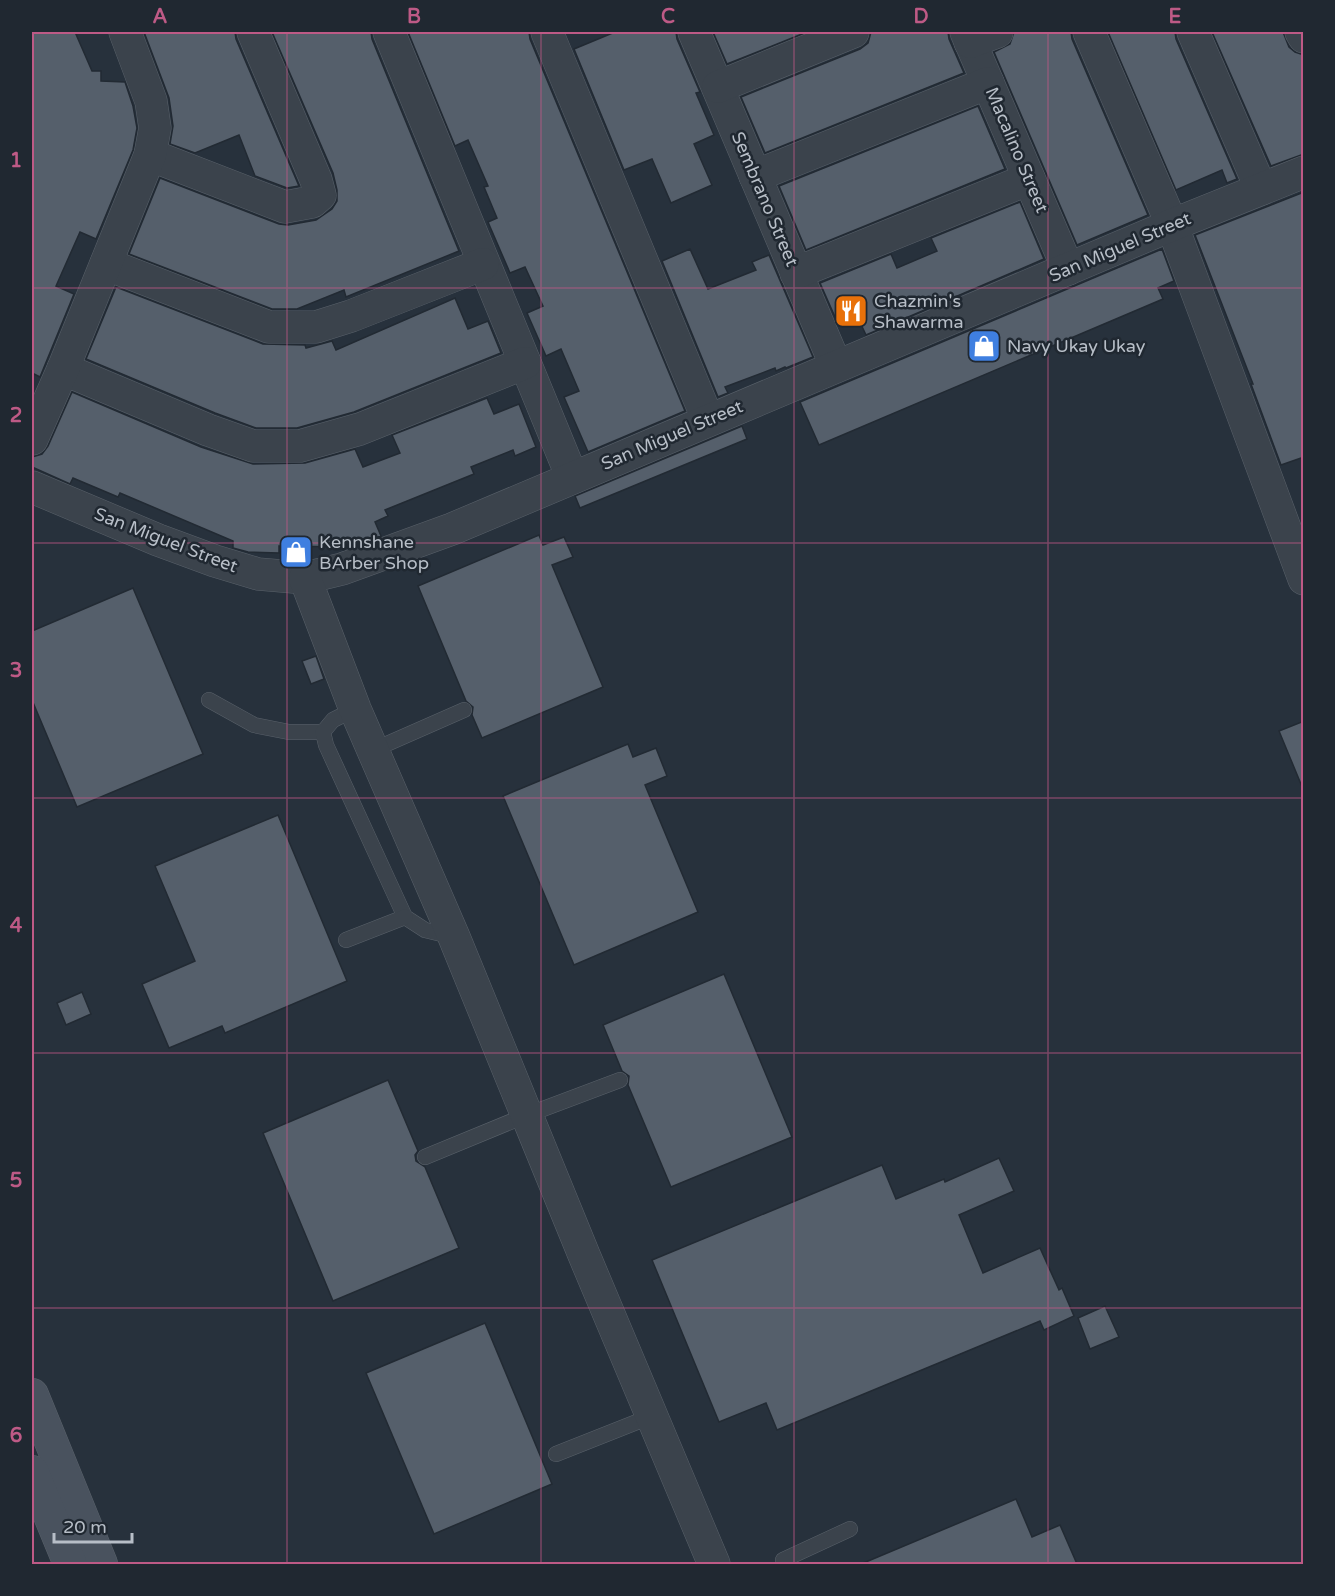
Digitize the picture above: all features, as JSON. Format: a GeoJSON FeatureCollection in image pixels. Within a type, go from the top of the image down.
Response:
{"type":"FeatureCollection","features":[{"type":"Feature","properties":{"kind":"main road"},"geometry":{"type":"LineString","coordinates":[[32,1395],[101,1564]]}},
{"type":"Feature","properties":{"kind":"main road"},"geometry":{"type":"LineString","coordinates":[[32,1472],[70,1564]]}},
{"type":"Feature","properties":{"kind":"street"},"geometry":{"type":"LineString","coordinates":[[32,438],[63,369],[150,155],[155,128],[151,101],[124,32]]}},
{"type":"Feature","properties":{"kind":"street"},"geometry":{"type":"LineString","coordinates":[[150,155],[285,207],[312,202],[320,195],[316,180],[253,32]]}},
{"type":"Feature","properties":{"kind":"street"},"geometry":{"type":"LineString","coordinates":[[389,32],[572,477]]}},
{"type":"Feature","properties":{"kind":"street"},"geometry":{"type":"LineString","coordinates":[[547,32],[708,420]]}},
{"type":"Feature","properties":{"kind":"street","name":"Sembrano Street"},"geometry":{"type":"LineString","coordinates":[[694,32],[836,366]]}},
{"type":"Feature","properties":{"kind":"street"},"geometry":{"type":"LineString","coordinates":[[718,87],[853,32]]}},
{"type":"Feature","properties":{"kind":"street"},"geometry":{"type":"LineString","coordinates":[[1089,32],[1172,225],[1304,579]]}},
{"type":"Feature","properties":{"kind":"street"},"geometry":{"type":"LineString","coordinates":[[1193,32],[1261,189]]}},
{"type":"Feature","properties":{"kind":"street"},"geometry":{"type":"LineString","coordinates":[[1301,32],[1304,37]]}},
{"type":"Feature","properties":{"kind":"street","name":"Macalino Street"},"geometry":{"type":"LineString","coordinates":[[978,35],[988,83],[1068,268]]}},
{"type":"Feature","properties":{"kind":"street"},"geometry":{"type":"LineString","coordinates":[[755,176],[988,83]]}},
{"type":"Feature","properties":{"kind":"street","name":"San Miguel Street"},"geometry":{"type":"LineString","coordinates":[[32,487],[158,540],[258,574],[305,578],[342,569],[452,529],[1068,268],[1304,172]]}},
{"type":"Feature","properties":{"kind":"street"},"geometry":{"type":"LineString","coordinates":[[796,273],[1029,179]]}},
{"type":"Feature","properties":{"kind":"street"},"geometry":{"type":"LineString","coordinates":[[106,264],[269,327],[316,327],[351,316],[483,264]]}},
{"type":"Feature","properties":{"kind":"street"},"geometry":{"type":"LineString","coordinates":[[63,369],[208,430],[253,446],[300,446],[360,429],[525,363]]}},
{"type":"Feature","properties":{"kind":"street"},"geometry":{"type":"LineString","coordinates":[[305,578],[355,709],[454,937],[714,1564]]}},
{"type":"Feature","properties":{"kind":"lane"},"geometry":{"type":"LineString","coordinates":[[208,700],[254,725],[289,732],[323,732]]}},
{"type":"Feature","properties":{"kind":"lane"},"geometry":{"type":"LineString","coordinates":[[323,732],[333,720],[355,709]]}},
{"type":"Feature","properties":{"kind":"lane"},"geometry":{"type":"LineString","coordinates":[[373,750],[464,710]]}},
{"type":"Feature","properties":{"kind":"lane"},"geometry":{"type":"LineString","coordinates":[[323,732],[326,745],[405,917],[425,930],[454,937]]}},
{"type":"Feature","properties":{"kind":"lane"},"geometry":{"type":"LineString","coordinates":[[346,940],[405,917]]}},
{"type":"Feature","properties":{"kind":"lane"},"geometry":{"type":"LineString","coordinates":[[425,1157],[620,1080]]}},
{"type":"Feature","properties":{"kind":"lane"},"geometry":{"type":"LineString","coordinates":[[556,1454],[652,1416]]}},
{"type":"Feature","properties":{"kind":"lane"},"geometry":{"type":"LineString","coordinates":[[780,1563],[850,1529]]}},
{"type":"Feature","properties":{"kind":"building"},"geometry":{"type":"Polygon","coordinates":[[[32,32],[75,32],[92,71],[101,71],[101,81],[125,82],[137,128],[133,150],[96,239],[80,232],[56,286],[74,294],[40,377],[32,373],[32,32]]]}},
{"type":"Feature","properties":{"kind":"building"},"geometry":{"type":"Polygon","coordinates":[[[144,32],[235,32],[299,186],[287,188],[255,176],[239,135],[195,153],[170,144],[173,126],[169,98],[144,32]]]}},
{"type":"Feature","properties":{"kind":"building"},"geometry":{"type":"Polygon","coordinates":[[[272,32],[371,32],[459,251],[346,297],[344,290],[297,309],[272,309],[129,254],[160,178],[279,224],[288,225],[316,220],[332,209],[337,201],[333,173],[272,32]]]}},
{"type":"Feature","properties":{"kind":"building"},"geometry":{"type":"Polygon","coordinates":[[[408,32],[529,32],[685,411],[588,452],[564,397],[579,391],[561,349],[546,356],[527,313],[543,306],[525,267],[510,273],[488,222],[497,218],[484,187],[488,186],[468,140],[455,146],[408,32]]]}},
{"type":"Feature","properties":{"kind":"building"},"geometry":{"type":"Polygon","coordinates":[[[615,32],[676,32],[700,92],[696,93],[714,135],[694,144],[712,185],[671,203],[652,159],[624,170],[574,49],[615,32]]]}},
{"type":"Feature","properties":{"kind":"building"},"geometry":{"type":"Polygon","coordinates":[[[713,32],[807,32],[727,64],[713,32]]]}},
{"type":"Feature","properties":{"kind":"building"},"geometry":{"type":"Polygon","coordinates":[[[871,32],[948,32],[964,73],[765,153],[741,97],[860,49],[868,43],[871,32]]]}},
{"type":"Feature","properties":{"kind":"building"},"geometry":{"type":"Polygon","coordinates":[[[1014,32],[1071,32],[1148,215],[1077,245],[994,52],[1010,44],[1014,32]]]}},
{"type":"Feature","properties":{"kind":"building"},"geometry":{"type":"Polygon","coordinates":[[[1108,32],[1175,32],[1237,179],[1227,183],[1222,170],[1176,190],[1108,32]]]}},
{"type":"Feature","properties":{"kind":"building"},"geometry":{"type":"Polygon","coordinates":[[[1212,32],[1283,32],[1289,47],[1304,55],[1304,154],[1271,166],[1212,32]]]}},
{"type":"Feature","properties":{"kind":"building"},"geometry":{"type":"Polygon","coordinates":[[[978,106],[1005,169],[806,250],[779,186],[978,106]]]}},
{"type":"Feature","properties":{"kind":"building"},"geometry":{"type":"Polygon","coordinates":[[[1304,192],[1304,457],[1281,465],[1251,384],[1253,384],[1195,235],[1304,192]]]}},
{"type":"Feature","properties":{"kind":"building"},"geometry":{"type":"Polygon","coordinates":[[[1020,202],[1044,259],[866,335],[858,318],[839,326],[820,283],[891,254],[897,268],[937,251],[931,238],[1020,202]]]}},
{"type":"Feature","properties":{"kind":"building"},"geometry":{"type":"Polygon","coordinates":[[[690,249],[708,289],[756,270],[752,262],[769,255],[813,357],[776,371],[775,368],[725,387],[728,393],[718,397],[662,261],[690,249]]]}},
{"type":"Feature","properties":{"kind":"building"},"geometry":{"type":"Polygon","coordinates":[[[1162,249],[1174,281],[1158,288],[1163,299],[819,445],[800,402],[1162,249]]]}},
{"type":"Feature","properties":{"kind":"building"},"geometry":{"type":"Polygon","coordinates":[[[116,287],[263,344],[305,345],[306,348],[332,341],[336,350],[455,298],[468,329],[488,321],[501,353],[354,412],[297,428],[256,428],[86,359],[116,287]]]}},
{"type":"Feature","properties":{"kind":"building"},"geometry":{"type":"Polygon","coordinates":[[[72,392],[201,447],[253,464],[305,463],[355,449],[363,467],[400,453],[392,435],[487,398],[494,414],[519,404],[536,447],[515,456],[513,450],[471,467],[474,474],[385,510],[388,516],[375,522],[381,536],[350,547],[279,546],[279,553],[248,552],[233,548],[233,541],[120,493],[118,497],[73,478],[70,484],[32,467],[32,457],[42,454],[48,446],[72,392]]]}},
{"type":"Feature","properties":{"kind":"building"},"geometry":{"type":"Polygon","coordinates":[[[742,426],[747,439],[580,508],[575,496],[742,426]]]}},
{"type":"Feature","properties":{"kind":"building"},"geometry":{"type":"Polygon","coordinates":[[[539,535],[543,545],[564,537],[573,557],[552,565],[603,687],[482,738],[472,715],[473,707],[466,701],[418,586],[539,535]]]}},
{"type":"Feature","properties":{"kind":"building"},"geometry":{"type":"Polygon","coordinates":[[[133,588],[203,754],[77,807],[32,700],[32,631],[133,588]]]}},
{"type":"Feature","properties":{"kind":"building"},"geometry":{"type":"Polygon","coordinates":[[[316,656],[324,679],[311,684],[302,661],[316,656]]]}},
{"type":"Feature","properties":{"kind":"building"},"geometry":{"type":"Polygon","coordinates":[[[1304,721],[1304,789],[1303,789],[1279,731],[1304,721]]]}},
{"type":"Feature","properties":{"kind":"building"},"geometry":{"type":"Polygon","coordinates":[[[628,744],[633,757],[656,748],[667,776],[645,785],[698,912],[574,965],[503,796],[628,744]]]}},
{"type":"Feature","properties":{"kind":"building"},"geometry":{"type":"Polygon","coordinates":[[[278,815],[347,981],[225,1033],[222,1026],[169,1048],[142,984],[195,961],[155,866],[278,815]]]}},
{"type":"Feature","properties":{"kind":"building"},"geometry":{"type":"Polygon","coordinates":[[[724,974],[792,1137],[671,1187],[628,1085],[629,1076],[622,1071],[603,1025],[724,974]]]}},
{"type":"Feature","properties":{"kind":"building"},"geometry":{"type":"Polygon","coordinates":[[[82,992],[91,1014],[66,1025],[57,1003],[82,992]]]}},
{"type":"Feature","properties":{"kind":"building"},"geometry":{"type":"Polygon","coordinates":[[[388,1080],[418,1151],[415,1155],[416,1161],[425,1167],[459,1248],[333,1301],[263,1133],[388,1080]]]}},
{"type":"Feature","properties":{"kind":"building"},"geometry":{"type":"Polygon","coordinates":[[[999,1158],[1014,1191],[959,1215],[983,1273],[1040,1248],[1074,1316],[1044,1330],[1040,1321],[777,1430],[766,1403],[719,1422],[652,1260],[882,1165],[896,1199],[944,1179],[945,1182],[999,1158]]]}},
{"type":"Feature","properties":{"kind":"building"},"geometry":{"type":"Polygon","coordinates":[[[1105,1306],[1119,1337],[1090,1349],[1078,1318],[1105,1306]]]}},
{"type":"Feature","properties":{"kind":"building"},"geometry":{"type":"Polygon","coordinates":[[[485,1323],[552,1484],[434,1534],[366,1373],[485,1323]]]}},
{"type":"Feature","properties":{"kind":"building"},"geometry":{"type":"Polygon","coordinates":[[[1016,1499],[1032,1537],[1060,1525],[1077,1564],[861,1564],[1016,1499]]]}},
{"type":"Feature","properties":{"kind":"place","name":"Chazmin's Shawarma"},"geometry":{"type":"Point","coordinates":[851,311]}},
{"type":"Feature","properties":{"kind":"place","name":"Navy Ukay Ukay"},"geometry":{"type":"Point","coordinates":[984,346]}},
{"type":"Feature","properties":{"kind":"place","name":"Kennshane BArber Shop"},"geometry":{"type":"Point","coordinates":[296,552]}}]}
